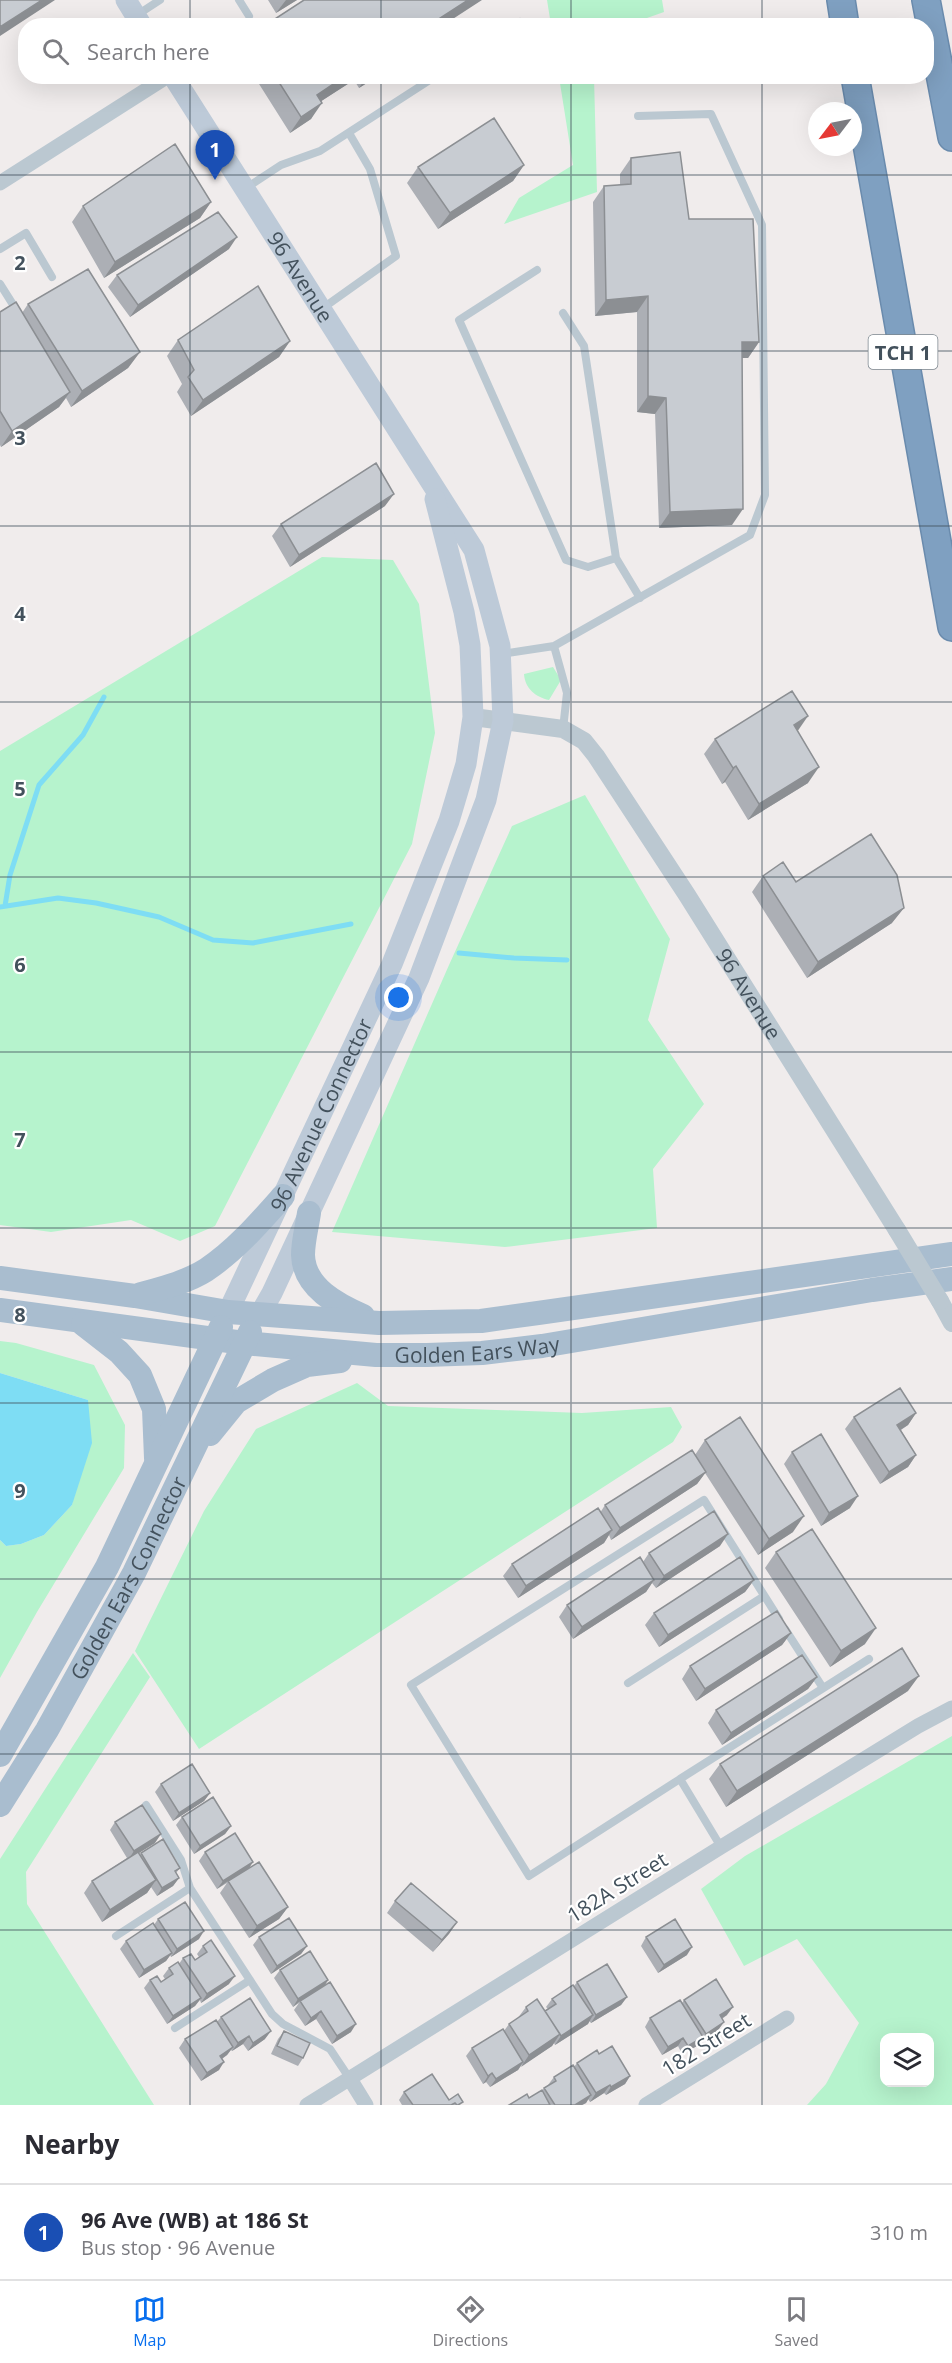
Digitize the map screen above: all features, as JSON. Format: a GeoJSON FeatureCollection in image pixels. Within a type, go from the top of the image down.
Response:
{"type":"FeatureCollection","features":[{"type":"Feature","properties":{"kind":"highway"},"geometry":{"type":"LineString","coordinates":[[841,0],[844,18]]}},
{"type":"Feature","properties":{"kind":"highway"},"geometry":{"type":"LineString","coordinates":[[926,0],[929,18]]}},
{"type":"Feature","properties":{"kind":"highway"},"geometry":{"type":"LineString","coordinates":[[934,42],[952,137]]}},
{"type":"Feature","properties":{"kind":"highway","name":"TCH 1"},"geometry":{"type":"LineString","coordinates":[[856,84],[952,627]]}},
{"type":"Feature","properties":{"kind":"main road","name":"96 Avenue"},"geometry":{"type":"LineString","coordinates":[[178,84],[474,550],[500,654],[503,721]]}},
{"type":"Feature","properties":{"kind":"main road","name":"96 Avenue"},"geometry":{"type":"LineString","coordinates":[[429,478],[464,612],[470,645],[473,717]]}},
{"type":"Feature","properties":{"kind":"main road","name":"96 Avenue Connector"},"geometry":{"type":"LineString","coordinates":[[215,1340],[392,964],[449,821],[466,764],[473,717]]}},
{"type":"Feature","properties":{"kind":"main road","name":"96 Avenue Connector"},"geometry":{"type":"LineString","coordinates":[[244,1343],[272,1293],[419,978],[486,800],[503,721]]}},
{"type":"Feature","properties":{"kind":"main road"},"geometry":{"type":"LineString","coordinates":[[135,1296],[171,1286],[205,1271],[228,1253],[284,1196]]}},
{"type":"Feature","properties":{"kind":"main road"},"geometry":{"type":"LineString","coordinates":[[309,1213],[303,1257],[315,1284],[336,1305],[379,1323]]}},
{"type":"Feature","properties":{"kind":"main road","name":"Golden Ears Way"},"geometry":{"type":"LineString","coordinates":[[0,1278],[135,1296],[228,1312],[379,1323],[429,1324],[492,1319],[952,1254]]}},
{"type":"Feature","properties":{"kind":"main road","name":"Golden Ears Way"},"geometry":{"type":"LineString","coordinates":[[0,1310],[215,1340],[376,1355],[482,1353],[542,1346],[872,1290],[952,1279]]}},
{"type":"Feature","properties":{"kind":"main road"},"geometry":{"type":"LineString","coordinates":[[81,1322],[119,1352],[140,1375],[154,1409],[156,1464]]}},
{"type":"Feature","properties":{"kind":"main road","name":"Golden Ears Connector"},"geometry":{"type":"LineString","coordinates":[[0,1755],[107,1567],[215,1340]]}},
{"type":"Feature","properties":{"kind":"main road","name":"Golden Ears Connector"},"geometry":{"type":"LineString","coordinates":[[0,1805],[47,1730],[134,1573],[244,1343]]}},
{"type":"Feature","properties":{"kind":"main road"},"geometry":{"type":"LineString","coordinates":[[184,1466],[236,1402],[273,1380],[307,1365],[376,1355]]}},
{"type":"Feature","properties":{"kind":"street"},"geometry":{"type":"LineString","coordinates":[[0,183],[155,84]]}},
{"type":"Feature","properties":{"kind":"street","name":"96 Avenue"},"geometry":{"type":"LineString","coordinates":[[473,717],[563,729],[584,741],[609,774],[897,1230],[952,1323]]}},
{"type":"Feature","properties":{"kind":"street","name":"182A Street"},"geometry":{"type":"LineString","coordinates":[[307,2105],[720,1847],[952,1707]]}},
{"type":"Feature","properties":{"kind":"street","name":"182 Street"},"geometry":{"type":"LineString","coordinates":[[646,2105],[788,2018]]}},
{"type":"Feature","properties":{"kind":"street"},"geometry":{"type":"LineString","coordinates":[[350,2079],[366,2105]]}},
{"type":"Feature","properties":{"kind":"lane"},"geometry":{"type":"LineString","coordinates":[[134,14],[160,0]]}},
{"type":"Feature","properties":{"kind":"lane"},"geometry":{"type":"LineString","coordinates":[[239,0],[249,16]]}},
{"type":"Feature","properties":{"kind":"lane"},"geometry":{"type":"LineString","coordinates":[[245,188],[281,165],[320,151],[424,84]]}},
{"type":"Feature","properties":{"kind":"lane"},"geometry":{"type":"LineString","coordinates":[[500,654],[554,646],[750,535],[765,495],[762,225],[711,114],[638,116]]}},
{"type":"Feature","properties":{"kind":"lane"},"geometry":{"type":"LineString","coordinates":[[322,309],[396,256],[370,169],[349,132]]}},
{"type":"Feature","properties":{"kind":"lane"},"geometry":{"type":"LineString","coordinates":[[0,249],[26,233],[52,277]]}},
{"type":"Feature","properties":{"kind":"lane"},"geometry":{"type":"LineString","coordinates":[[537,270],[459,320],[566,560],[588,567],[616,558]]}},
{"type":"Feature","properties":{"kind":"lane"},"geometry":{"type":"LineString","coordinates":[[0,284],[12,303]]}},
{"type":"Feature","properties":{"kind":"lane"},"geometry":{"type":"LineString","coordinates":[[564,313],[584,346],[616,558],[640,598]]}},
{"type":"Feature","properties":{"kind":"lane"},"geometry":{"type":"LineString","coordinates":[[554,646],[567,693],[563,729]]}},
{"type":"Feature","properties":{"kind":"lane"},"geometry":{"type":"LineString","coordinates":[[823,1688],[704,1500],[411,1685],[529,1876],[869,1659]]}},
{"type":"Feature","properties":{"kind":"lane"},"geometry":{"type":"LineString","coordinates":[[628,1683],[764,1596]]}},
{"type":"Feature","properties":{"kind":"lane"},"geometry":{"type":"LineString","coordinates":[[680,1779],[720,1847]]}},
{"type":"Feature","properties":{"kind":"lane"},"geometry":{"type":"LineString","coordinates":[[146,1805],[181,1860],[190,1888],[277,2019],[330,2049],[350,2079]]}},
{"type":"Feature","properties":{"kind":"lane"},"geometry":{"type":"LineString","coordinates":[[116,1936],[190,1888]]}},
{"type":"Feature","properties":{"kind":"lane"},"geometry":{"type":"LineString","coordinates":[[175,2028],[250,1980]]}},
{"type":"Feature","properties":{"kind":"green space"},"geometry":{"type":"Polygon","coordinates":[[[547,0],[662,0],[664,12],[647,18],[550,18],[547,0]]]}},
{"type":"Feature","properties":{"kind":"green space"},"geometry":{"type":"Polygon","coordinates":[[[560,84],[594,84],[597,192],[504,224],[519,198],[573,165],[560,84]]]}},
{"type":"Feature","properties":{"kind":"green space"},"geometry":{"type":"Polygon","coordinates":[[[322,557],[393,560],[419,604],[435,733],[412,844],[215,1226],[180,1241],[131,1220],[51,1232],[0,1225],[0,751],[322,557]]]}},
{"type":"Feature","properties":{"kind":"green space"},"geometry":{"type":"Polygon","coordinates":[[[553,667],[561,680],[549,700],[532,692],[526,684],[524,674],[553,667]]]}},
{"type":"Feature","properties":{"kind":"green space"},"geometry":{"type":"Polygon","coordinates":[[[585,795],[670,939],[648,1020],[704,1104],[653,1169],[657,1228],[505,1247],[332,1232],[512,826],[585,795]]]}},
{"type":"Feature","properties":{"kind":"green space"},"geometry":{"type":"Polygon","coordinates":[[[0,1341],[16,1343],[94,1365],[125,1425],[124,1468],[0,1678],[0,1540],[6,1546],[21,1544],[44,1535],[72,1505],[88,1400],[0,1373],[0,1341]]]}},
{"type":"Feature","properties":{"kind":"green space"},"geometry":{"type":"Polygon","coordinates":[[[357,1383],[388,1406],[582,1413],[671,1407],[682,1427],[673,1442],[199,1749],[135,1651],[204,1511],[256,1429],[357,1383]]]}},
{"type":"Feature","properties":{"kind":"green space"},"geometry":{"type":"Polygon","coordinates":[[[133,1653],[150,1677],[26,1872],[27,1904],[154,2105],[0,2105],[0,1859],[133,1653]]]}},
{"type":"Feature","properties":{"kind":"green space"},"geometry":{"type":"Polygon","coordinates":[[[952,1736],[952,2105],[807,2105],[826,2084],[859,2023],[797,1939],[744,1966],[701,1889],[745,1856],[952,1736]]]}},
{"type":"Feature","properties":{"kind":"water"},"geometry":{"type":"Polygon","coordinates":[[[0,1373],[88,1400],[92,1443],[72,1505],[44,1535],[21,1544],[6,1546],[0,1540],[0,1373]]]}},
{"type":"Feature","properties":{"kind":"building"},"geometry":{"type":"Polygon","coordinates":[[[0,0],[42,0],[0,27],[0,0]]]}},
{"type":"Feature","properties":{"kind":"building"},"geometry":{"type":"Polygon","coordinates":[[[304,0],[468,0],[440,18],[276,18],[304,0]]]}},
{"type":"Feature","properties":{"kind":"building"},"geometry":{"type":"Polygon","coordinates":[[[280,84],[333,84],[317,95],[322,103],[301,117],[280,84]]]}},
{"type":"Feature","properties":{"kind":"building"},"geometry":{"type":"Polygon","coordinates":[[[494,118],[524,165],[450,213],[418,167],[494,118]]]}},
{"type":"Feature","properties":{"kind":"building"},"geometry":{"type":"Polygon","coordinates":[[[175,144],[211,202],[115,262],[83,206],[175,144]]]}},
{"type":"Feature","properties":{"kind":"building"},"geometry":{"type":"Polygon","coordinates":[[[680,152],[689,219],[753,219],[759,342],[742,342],[743,509],[670,512],[666,398],[648,396],[648,296],[606,300],[604,186],[631,184],[631,158],[680,152]]]}},
{"type":"Feature","properties":{"kind":"building"},"geometry":{"type":"Polygon","coordinates":[[[218,212],[237,237],[138,305],[117,275],[218,212]]]}},
{"type":"Feature","properties":{"kind":"building"},"geometry":{"type":"Polygon","coordinates":[[[88,269],[140,352],[82,391],[28,304],[88,269]]]}},
{"type":"Feature","properties":{"kind":"building"},"geometry":{"type":"Polygon","coordinates":[[[258,286],[290,341],[203,400],[188,377],[194,370],[178,340],[258,286]]]}},
{"type":"Feature","properties":{"kind":"building"},"geometry":{"type":"Polygon","coordinates":[[[16,302],[70,392],[12,431],[0,411],[0,312],[16,302]]]}},
{"type":"Feature","properties":{"kind":"building"},"geometry":{"type":"Polygon","coordinates":[[[376,463],[394,494],[299,555],[281,524],[376,463]]]}},
{"type":"Feature","properties":{"kind":"building"},"geometry":{"type":"Polygon","coordinates":[[[792,691],[808,716],[794,725],[819,767],[759,804],[736,766],[733,768],[715,739],[792,691]]]}},
{"type":"Feature","properties":{"kind":"building"},"geometry":{"type":"Polygon","coordinates":[[[871,834],[897,875],[904,908],[818,962],[763,876],[783,862],[796,882],[871,834]]]}},
{"type":"Feature","properties":{"kind":"building"},"geometry":{"type":"Polygon","coordinates":[[[900,1388],[916,1413],[897,1425],[916,1455],[889,1472],[854,1417],[900,1388]]]}},
{"type":"Feature","properties":{"kind":"building"},"geometry":{"type":"Polygon","coordinates":[[[740,1417],[804,1516],[769,1539],[705,1440],[740,1417]]]}},
{"type":"Feature","properties":{"kind":"building"},"geometry":{"type":"Polygon","coordinates":[[[821,1434],[858,1496],[829,1513],[792,1452],[821,1434]]]}},
{"type":"Feature","properties":{"kind":"building"},"geometry":{"type":"Polygon","coordinates":[[[692,1450],[706,1472],[620,1528],[605,1505],[692,1450]]]}},
{"type":"Feature","properties":{"kind":"building"},"geometry":{"type":"Polygon","coordinates":[[[598,1508],[612,1530],[526,1586],[512,1564],[598,1508]]]}},
{"type":"Feature","properties":{"kind":"building"},"geometry":{"type":"Polygon","coordinates":[[[714,1511],[728,1534],[664,1576],[649,1553],[714,1511]]]}},
{"type":"Feature","properties":{"kind":"building"},"geometry":{"type":"Polygon","coordinates":[[[812,1529],[876,1628],[841,1651],[776,1552],[812,1529]]]}},
{"type":"Feature","properties":{"kind":"building"},"geometry":{"type":"Polygon","coordinates":[[[640,1557],[654,1580],[582,1627],[567,1605],[640,1557]]]}},
{"type":"Feature","properties":{"kind":"building"},"geometry":{"type":"Polygon","coordinates":[[[740,1557],[754,1580],[668,1635],[654,1613],[740,1557]]]}},
{"type":"Feature","properties":{"kind":"building"},"geometry":{"type":"Polygon","coordinates":[[[777,1611],[791,1633],[705,1689],[690,1666],[777,1611]]]}},
{"type":"Feature","properties":{"kind":"building"},"geometry":{"type":"Polygon","coordinates":[[[902,1648],[919,1676],[737,1791],[720,1764],[902,1648]]]}},
{"type":"Feature","properties":{"kind":"building"},"geometry":{"type":"Polygon","coordinates":[[[802,1655],[817,1677],[731,1733],[716,1710],[802,1655]]]}},
{"type":"Feature","properties":{"kind":"building"},"geometry":{"type":"Polygon","coordinates":[[[192,1764],[210,1793],[179,1813],[161,1784],[192,1764]]]}},
{"type":"Feature","properties":{"kind":"building"},"geometry":{"type":"Polygon","coordinates":[[[213,1797],[231,1826],[200,1846],[182,1817],[213,1797]]]}},
{"type":"Feature","properties":{"kind":"building"},"geometry":{"type":"Polygon","coordinates":[[[142,1805],[161,1834],[134,1851],[115,1822],[142,1805]]]}},
{"type":"Feature","properties":{"kind":"building"},"geometry":{"type":"Polygon","coordinates":[[[235,1833],[253,1862],[223,1881],[205,1852],[235,1833]]]}},
{"type":"Feature","properties":{"kind":"building"},"geometry":{"type":"Polygon","coordinates":[[[163,1839],[180,1868],[175,1871],[179,1878],[162,1888],[141,1853],[163,1839]]]}},
{"type":"Feature","properties":{"kind":"building"},"geometry":{"type":"Polygon","coordinates":[[[138,1852],[156,1880],[110,1910],[92,1881],[138,1852]]]}},
{"type":"Feature","properties":{"kind":"building"},"geometry":{"type":"Polygon","coordinates":[[[259,1862],[288,1907],[257,1926],[228,1881],[259,1862]]]}},
{"type":"Feature","properties":{"kind":"building"},"geometry":{"type":"Polygon","coordinates":[[[411,1883],[457,1922],[442,1940],[395,1901],[411,1883]]]}},
{"type":"Feature","properties":{"kind":"building"},"geometry":{"type":"Polygon","coordinates":[[[185,1902],[204,1931],[177,1949],[158,1919],[185,1902]]]}},
{"type":"Feature","properties":{"kind":"building"},"geometry":{"type":"Polygon","coordinates":[[[289,1918],[307,1946],[277,1966],[259,1937],[289,1918]]]}},
{"type":"Feature","properties":{"kind":"building"},"geometry":{"type":"Polygon","coordinates":[[[675,1919],[692,1947],[664,1965],[646,1937],[675,1919]]]}},
{"type":"Feature","properties":{"kind":"building"},"geometry":{"type":"Polygon","coordinates":[[[153,1923],[172,1953],[144,1970],[126,1941],[153,1923]]]}},
{"type":"Feature","properties":{"kind":"building"},"geometry":{"type":"Polygon","coordinates":[[[211,1940],[235,1976],[207,1994],[183,1958],[191,1954],[195,1960],[207,1952],[203,1946],[211,1940]]]}},
{"type":"Feature","properties":{"kind":"building"},"geometry":{"type":"Polygon","coordinates":[[[310,1951],[328,1980],[298,1999],[280,1970],[310,1951]]]}},
{"type":"Feature","properties":{"kind":"building"},"geometry":{"type":"Polygon","coordinates":[[[178,1962],[201,1998],[173,2016],[150,1980],[157,1976],[161,1982],[173,1974],[169,1968],[178,1962]]]}},
{"type":"Feature","properties":{"kind":"building"},"geometry":{"type":"Polygon","coordinates":[[[607,1964],[627,1997],[596,2015],[577,1982],[607,1964]]]}},
{"type":"Feature","properties":{"kind":"building"},"geometry":{"type":"Polygon","coordinates":[[[716,1979],[733,2007],[720,2015],[724,2022],[706,2034],[684,2000],[716,1979]]]}},
{"type":"Feature","properties":{"kind":"building"},"geometry":{"type":"Polygon","coordinates":[[[330,1982],[356,2024],[337,2036],[321,2011],[311,2018],[300,2001],[330,1982]]]}},
{"type":"Feature","properties":{"kind":"building"},"geometry":{"type":"Polygon","coordinates":[[[573,1985],[593,2015],[561,2036],[545,2011],[556,2004],[552,1999],[573,1985]]]}},
{"type":"Feature","properties":{"kind":"building"},"geometry":{"type":"Polygon","coordinates":[[[250,1998],[271,2031],[253,2043],[249,2036],[238,2043],[221,2017],[250,1998]]]}},
{"type":"Feature","properties":{"kind":"building"},"geometry":{"type":"Polygon","coordinates":[[[537,1999],[560,2034],[529,2055],[509,2024],[528,2011],[526,2007],[537,1999]]]}},
{"type":"Feature","properties":{"kind":"building"},"geometry":{"type":"Polygon","coordinates":[[[680,2000],[703,2037],[688,2046],[683,2038],[668,2047],[650,2018],[680,2000]]]}},
{"type":"Feature","properties":{"kind":"building"},"geometry":{"type":"Polygon","coordinates":[[[216,2020],[233,2047],[220,2056],[224,2062],[207,2073],[185,2039],[216,2020]]]}},
{"type":"Feature","properties":{"kind":"building"},"geometry":{"type":"Polygon","coordinates":[[[503,2029],[523,2062],[496,2079],[492,2073],[488,2076],[472,2048],[503,2029]]]}},
{"type":"Feature","properties":{"kind":"building"},"geometry":{"type":"Polygon","coordinates":[[[284,2031],[310,2043],[303,2058],[277,2046],[284,2031]]]}},
{"type":"Feature","properties":{"kind":"building"},"geometry":{"type":"Polygon","coordinates":[[[612,2046],[630,2076],[596,2093],[577,2063],[597,2050],[599,2054],[612,2046]]]}},
{"type":"Feature","properties":{"kind":"building"},"geometry":{"type":"Polygon","coordinates":[[[573,2065],[591,2095],[575,2105],[555,2105],[544,2088],[556,2081],[554,2077],[573,2065]]]}},
{"type":"Feature","properties":{"kind":"building"},"geometry":{"type":"Polygon","coordinates":[[[432,2074],[449,2100],[458,2094],[463,2102],[458,2105],[455,2103],[451,2105],[413,2105],[404,2092],[432,2074]]]}},
{"type":"Feature","properties":{"kind":"building"},"geometry":{"type":"Polygon","coordinates":[[[542,2090],[550,2105],[509,2105],[527,2094],[529,2098],[542,2090]]]}},
{"type":"Feature","properties":{"kind":"waterway"},"geometry":{"type":"LineString","coordinates":[[5,906],[10,875],[39,785],[83,735],[104,697]]}},
{"type":"Feature","properties":{"kind":"waterway"},"geometry":{"type":"LineString","coordinates":[[0,907],[58,898],[96,903],[159,917],[213,940],[253,943],[351,924]]}},
{"type":"Feature","properties":{"kind":"waterway"},"geometry":{"type":"LineString","coordinates":[[459,953],[567,960]]}},
{"type":"Feature","properties":{"kind":"place","name":"96 Ave (WB) at 186 St"},"geometry":{"type":"Point","coordinates":[215,180]}}]}
